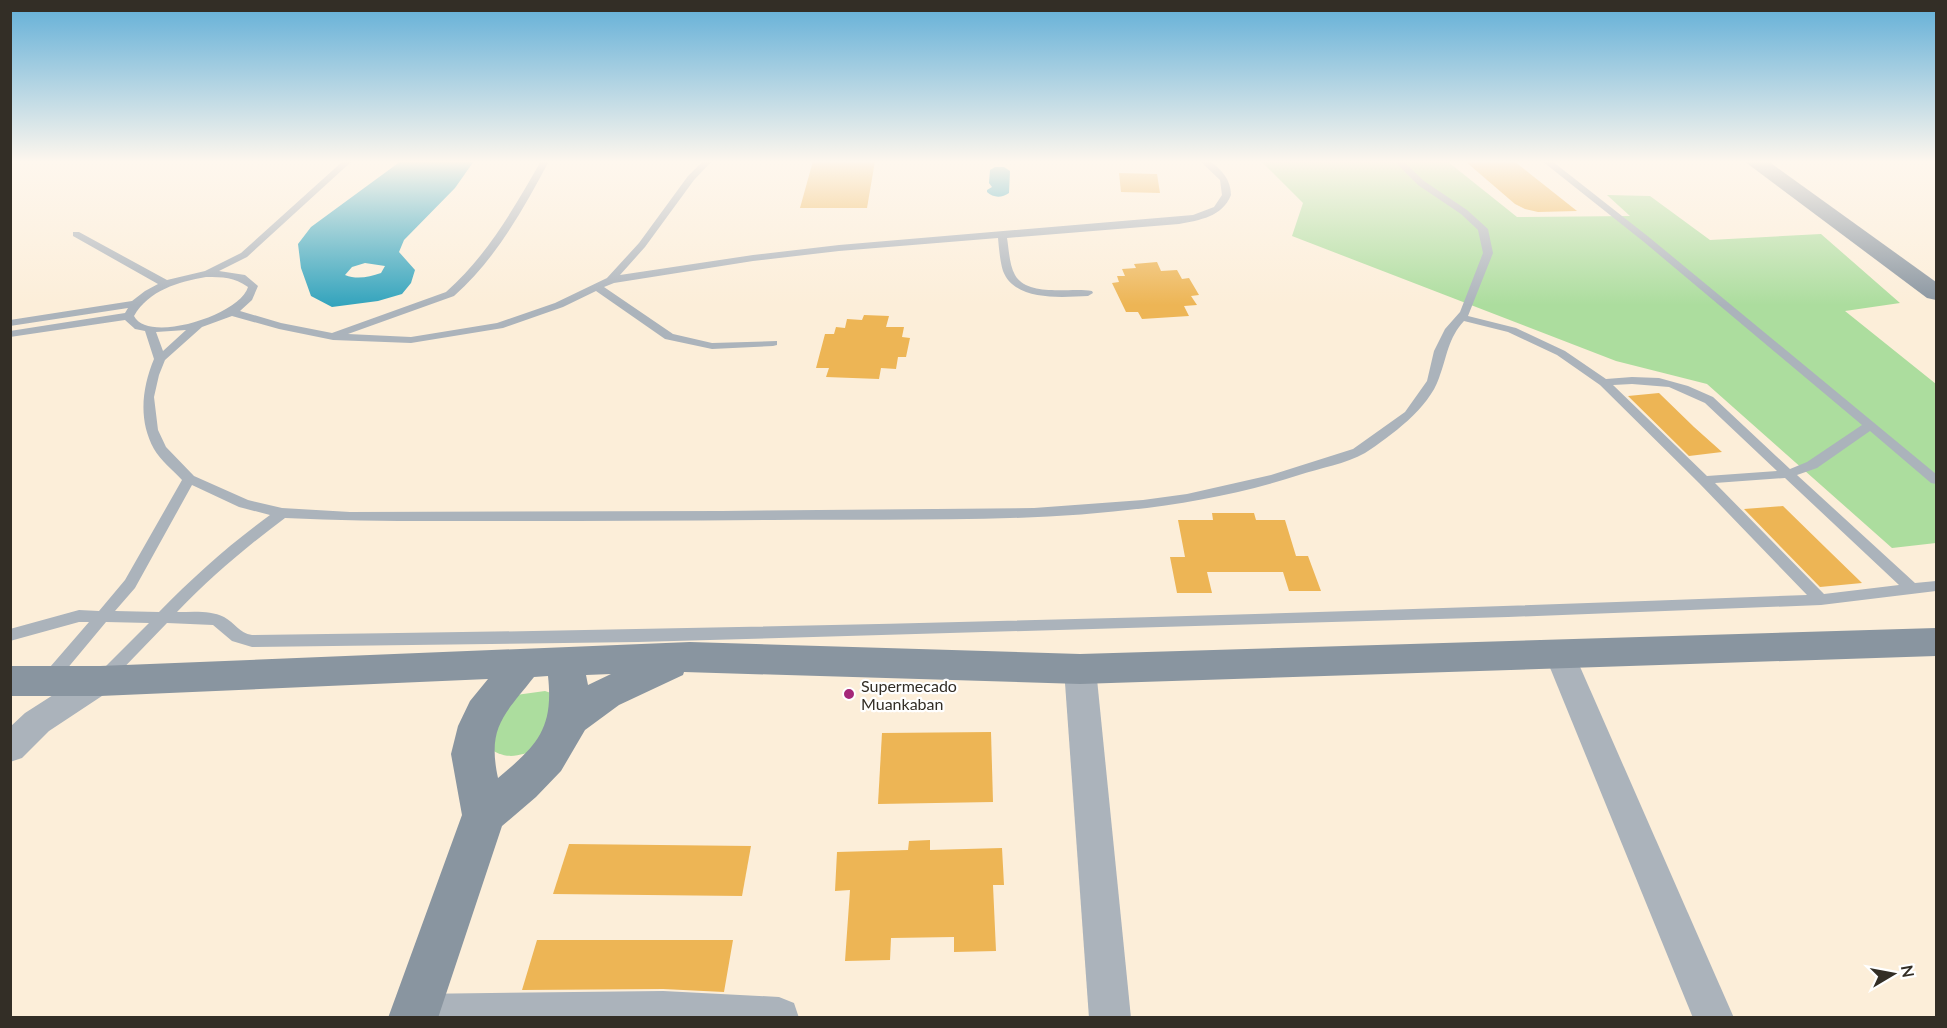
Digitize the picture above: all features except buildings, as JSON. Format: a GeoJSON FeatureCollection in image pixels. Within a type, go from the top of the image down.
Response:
{"type":"FeatureCollection","features":[{"type":"Feature","properties":{"kind":"street"},"geometry":{"type":"LineString","coordinates":[[1820,209],[1936,293]]}},
{"type":"Feature","properties":{"kind":"street"},"geometry":{"type":"LineString","coordinates":[[10,681],[100,681],[690,657],[1080,669],[1936,642]]}},
{"type":"Feature","properties":{"kind":"street"},"geometry":{"type":"LineString","coordinates":[[1559,653],[1714,1017]]}},
{"type":"Feature","properties":{"kind":"street"},"geometry":{"type":"LineString","coordinates":[[484,815],[531,776],[558,740],[568,720],[605,694],[641,676],[690,657]]}},
{"type":"Feature","properties":{"kind":"street"},"geometry":{"type":"LineString","coordinates":[[524,662],[484,712],[473,742],[472,754],[484,815],[414,1016],[663,1011],[779,1017]]}},
{"type":"Feature","properties":{"kind":"street"},"geometry":{"type":"LineString","coordinates":[[564,662],[568,720]]}},
{"type":"Feature","properties":{"kind":"street"},"geometry":{"type":"LineString","coordinates":[[404,668],[451,678],[476,694],[484,712]]}},
{"type":"Feature","properties":{"kind":"street"},"geometry":{"type":"LineString","coordinates":[[1080,669],[1110,1017]]}},
{"type":"Feature","properties":{"kind":"street"},"geometry":{"type":"LineString","coordinates":[[37,722],[48,680]]}},
{"type":"Feature","properties":{"kind":"street"},"geometry":{"type":"LineString","coordinates":[[10,748],[37,722],[100,681]]}},
{"type":"Feature","properties":{"kind":"lane"},"geometry":{"type":"LineString","coordinates":[[129,316],[135,304],[142,297],[166,284],[203,274],[243,255],[294,209]]}},
{"type":"Feature","properties":{"kind":"lane"},"geometry":{"type":"LineString","coordinates":[[333,337],[450,294],[465,283],[517,209]]}},
{"type":"Feature","properties":{"kind":"lane"},"geometry":{"type":"LineString","coordinates":[[611,280],[642,245],[668,209]]}},
{"type":"Feature","properties":{"kind":"lane"},"geometry":{"type":"LineString","coordinates":[[231,312],[279,326],[333,337],[411,340],[499,326],[559,305],[611,280],[828,249],[1179,221],[1208,214],[1215,209]]}},
{"type":"Feature","properties":{"kind":"lane"},"geometry":{"type":"LineString","coordinates":[[198,325],[160,359],[148,397],[152,430],[160,449],[189,479],[244,504],[282,513],[350,517],[558,517],[1034,512],[1143,504],[1187,498],[1273,479],[1357,452],[1409,415],[1433,381],[1440,351],[1450,329],[1465,313],[1488,253],[1483,229],[1460,209]]}},
{"type":"Feature","properties":{"kind":"lane"},"geometry":{"type":"LineString","coordinates":[[1607,209],[1936,480]]}},
{"type":"Feature","properties":{"kind":"lane"},"geometry":{"type":"LineString","coordinates":[[76,234],[166,284]]}},
{"type":"Feature","properties":{"kind":"lane"},"geometry":{"type":"LineString","coordinates":[[1002,235],[1009,275],[1022,287],[1042,292],[1088,293]]}},
{"type":"Feature","properties":{"kind":"lane"},"geometry":{"type":"LineString","coordinates":[[238,275],[243,255]]}},
{"type":"Feature","properties":{"kind":"lane"},"geometry":{"type":"LineString","coordinates":[[129,316],[132,322],[139,327],[150,330],[173,330],[198,325],[231,312],[244,303],[251,294],[253,286],[248,279],[238,275],[203,274]]}},
{"type":"Feature","properties":{"kind":"lane"},"geometry":{"type":"LineString","coordinates":[[597,287],[669,337],[712,345],[773,343]]}},
{"type":"Feature","properties":{"kind":"lane"},"geometry":{"type":"LineString","coordinates":[[10,323],[135,304]]}},
{"type":"Feature","properties":{"kind":"lane"},"geometry":{"type":"LineString","coordinates":[[10,334],[129,316]]}},
{"type":"Feature","properties":{"kind":"lane"},"geometry":{"type":"LineString","coordinates":[[1461,317],[1512,330],[1561,353],[1604,383],[1704,480],[1821,600]]}},
{"type":"Feature","properties":{"kind":"lane"},"geometry":{"type":"LineString","coordinates":[[150,330],[160,359]]}},
{"type":"Feature","properties":{"kind":"lane"},"geometry":{"type":"LineString","coordinates":[[1604,383],[1622,380],[1664,381],[1687,387],[1709,400],[1912,590]]}},
{"type":"Feature","properties":{"kind":"lane"},"geometry":{"type":"LineString","coordinates":[[1704,480],[1788,474],[1812,465],[1869,426]]}},
{"type":"Feature","properties":{"kind":"lane"},"geometry":{"type":"LineString","coordinates":[[48,680],[130,584],[189,479]]}},
{"type":"Feature","properties":{"kind":"lane"},"geometry":{"type":"LineString","coordinates":[[100,681],[160,617],[219,561],[282,513]]}},
{"type":"Feature","properties":{"kind":"lane"},"geometry":{"type":"LineString","coordinates":[[10,635],[50,622],[79,616],[207,618],[221,622],[229,633],[240,640],[267,642],[638,636],[1508,612],[1821,600],[1936,586]]}},
{"type":"Feature","properties":{"kind":"green space"},"geometry":{"type":"Polygon","coordinates":[[[1301,209],[1507,209],[1517,217],[1630,216],[1622,209],[1668,209],[1710,240],[1821,234],[1900,303],[1845,311],[1936,384],[1936,543],[1892,548],[1707,384],[1616,361],[1292,236],[1301,209]]]}},
{"type":"Feature","properties":{"kind":"green space"},"geometry":{"type":"Polygon","coordinates":[[[545,691],[563,697],[540,748],[511,756],[499,753],[485,745],[516,695],[545,691]]]}},
{"type":"Feature","properties":{"kind":"water"},"geometry":{"type":"Polygon","coordinates":[[[336,209],[434,209],[404,240],[399,252],[415,270],[411,283],[402,294],[378,301],[332,307],[311,296],[301,268],[298,244],[311,227],[336,209]],[[365,263],[352,267],[345,275],[358,278],[381,273],[385,266],[365,263]]]}},
{"type":"Feature","properties":{"kind":"place","name":"Supermecado Muankaban"},"geometry":{"type":"Point","coordinates":[849,694]}}]}
